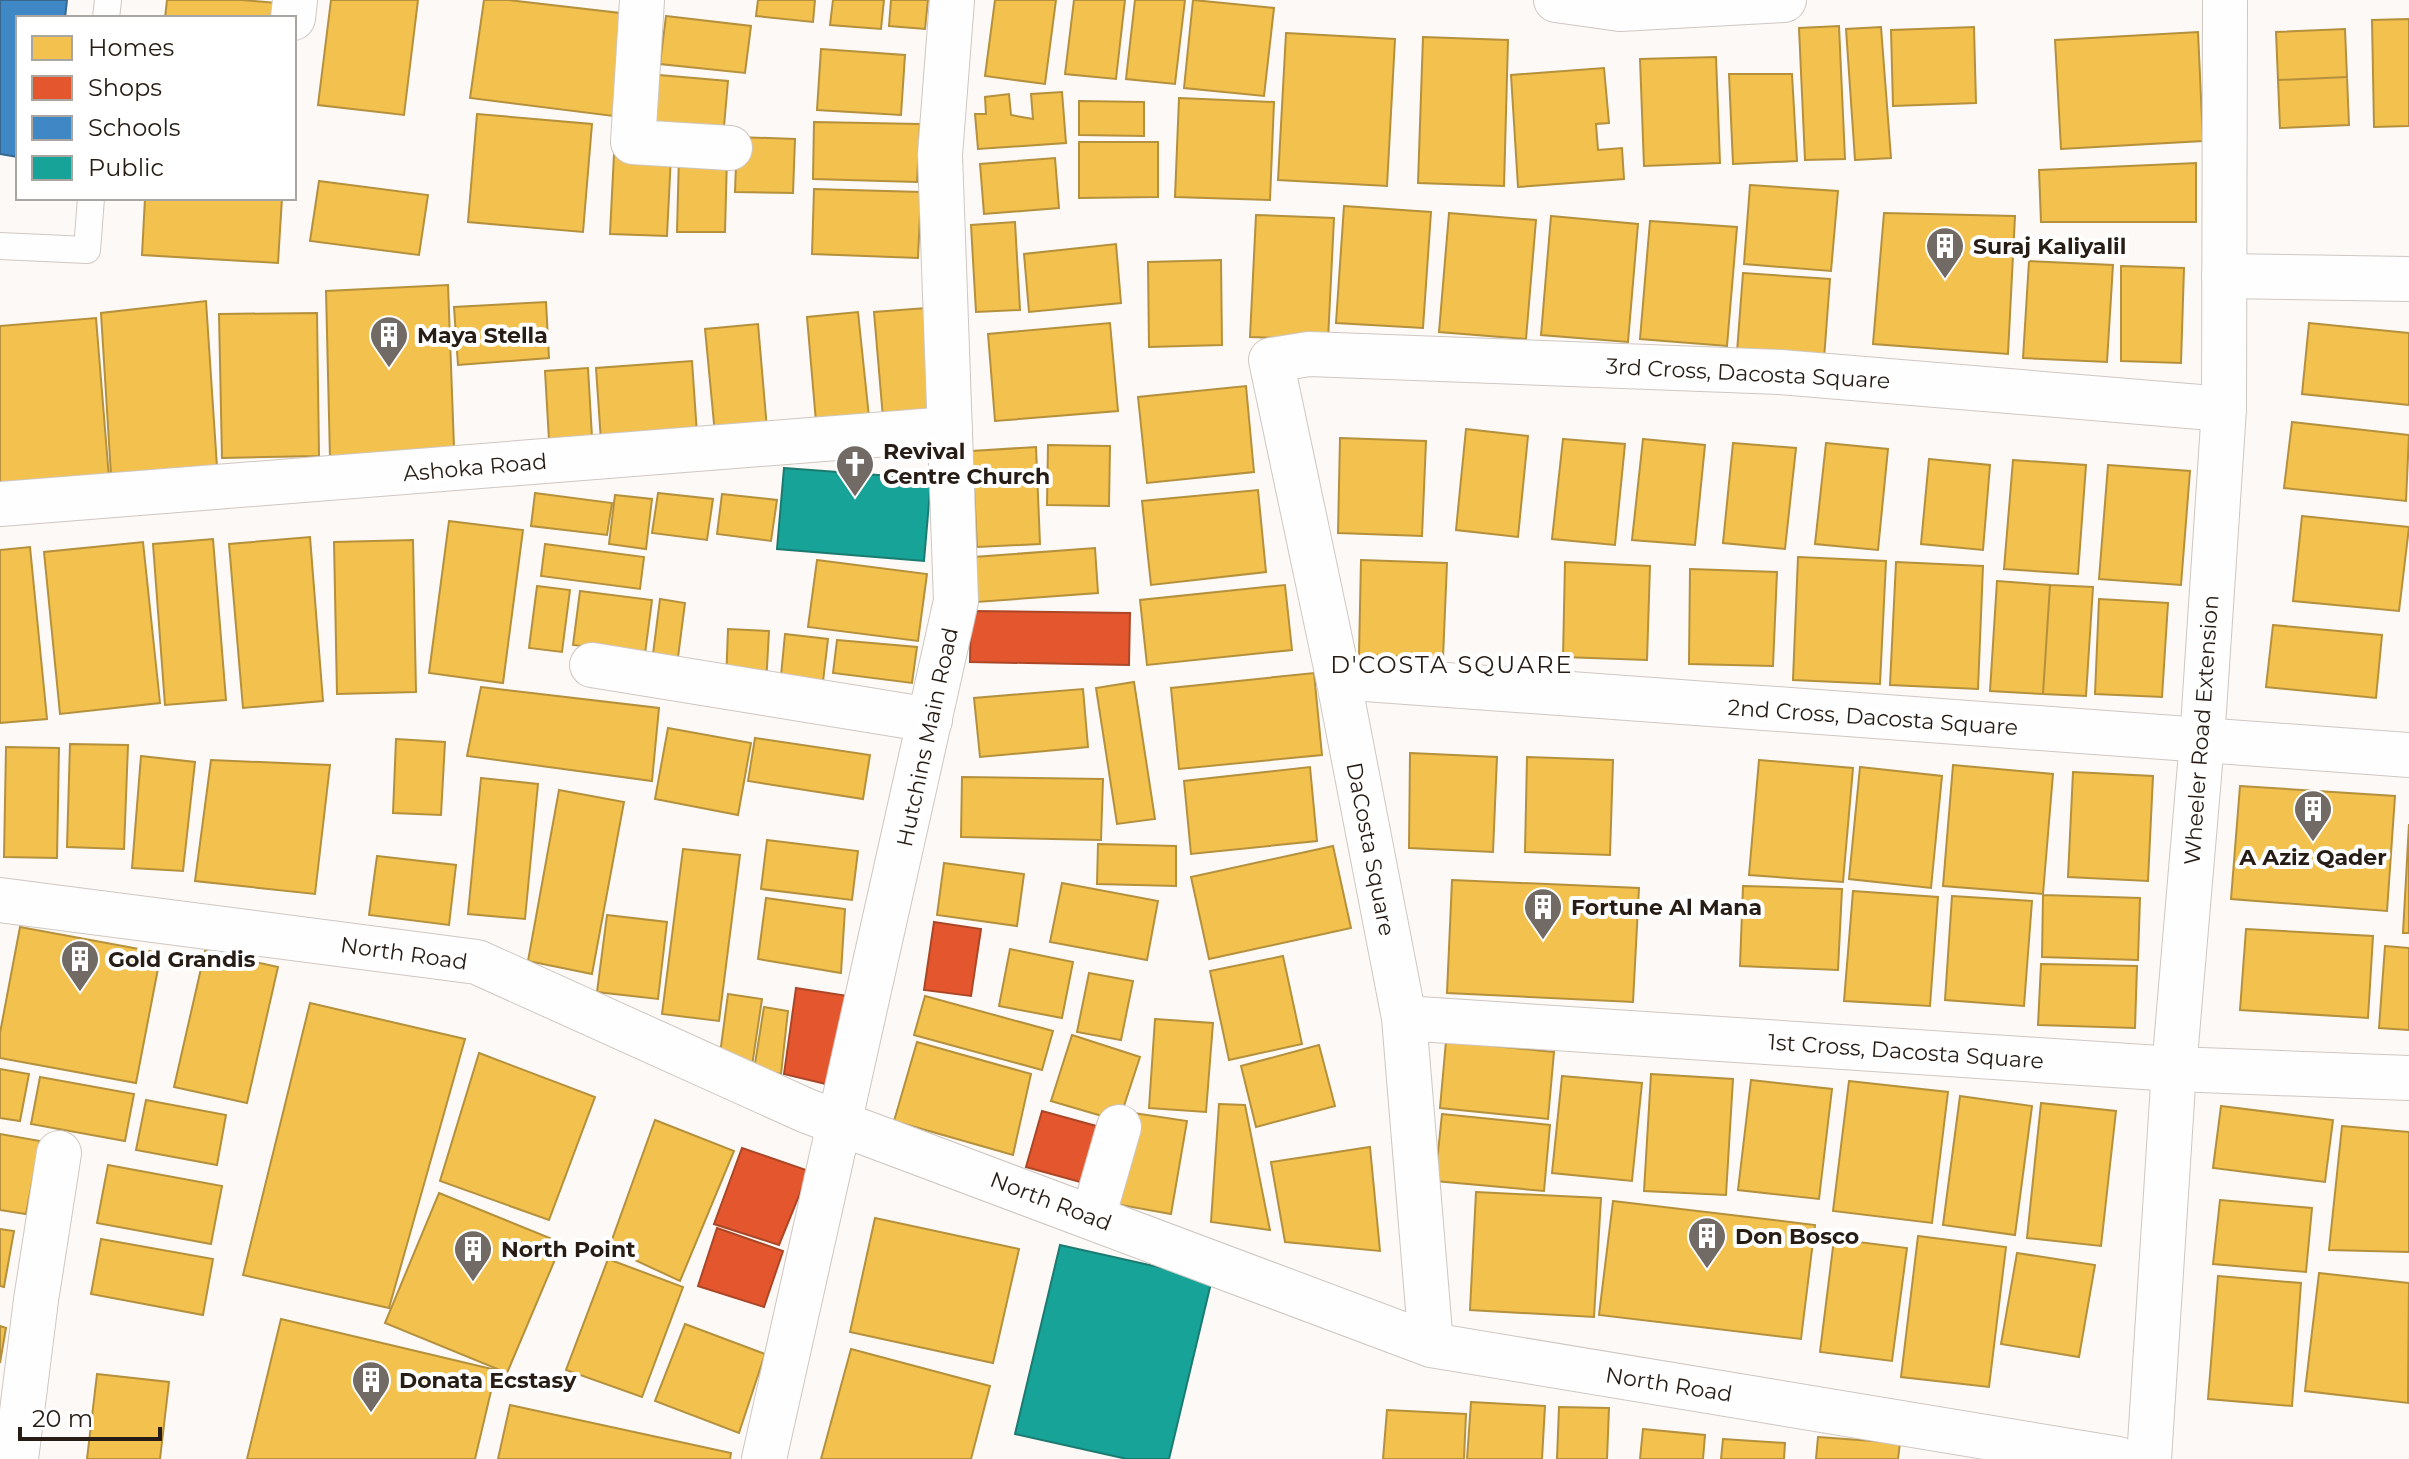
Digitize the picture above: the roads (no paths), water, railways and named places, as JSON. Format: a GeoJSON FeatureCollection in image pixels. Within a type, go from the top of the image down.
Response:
{"type":"FeatureCollection","features":[{"type":"Feature","properties":{"kind":"street"},"geometry":{"type":"LineString","coordinates":[[642,0],[633,142],[730,148]]}},
{"type":"Feature","properties":{"kind":"street","name":"Hutchins Main Road"},"geometry":{"type":"LineString","coordinates":[[764,1459],[842,1122],[956,601],[940,155],[952,0]]}},
{"type":"Feature","properties":{"kind":"street"},"geometry":{"type":"LineString","coordinates":[[1556,0],[1620,9],[1784,0]]}},
{"type":"Feature","properties":{"kind":"street","name":"Wheeler Road Extension"},"geometry":{"type":"LineString","coordinates":[[2149,1459],[2174,1069],[2202,741],[2224,409],[2225,0]]}},
{"type":"Feature","properties":{"kind":"street"},"geometry":{"type":"LineString","coordinates":[[2224,276],[2409,279]]}},
{"type":"Feature","properties":{"kind":"street","name":"3rd Cross, Dacosta Square"},"geometry":{"type":"LineString","coordinates":[[1271,360],[1309,354],[1780,372],[2224,409]]}},
{"type":"Feature","properties":{"kind":"street","name":"DaCosta Square"},"geometry":{"type":"LineString","coordinates":[[1271,360],[1338,677],[1404,1018],[1431,1345]]}},
{"type":"Feature","properties":{"kind":"street","name":"Ashoka Road"},"geometry":{"type":"LineString","coordinates":[[0,504],[950,429]]}},
{"type":"Feature","properties":{"kind":"street"},"geometry":{"type":"LineString","coordinates":[[592,665],[930,720]]}},
{"type":"Feature","properties":{"kind":"street","name":"2nd Cross, Dacosta Square"},"geometry":{"type":"LineString","coordinates":[[1338,677],[2409,755]]}},
{"type":"Feature","properties":{"kind":"street","name":"North Road"},"geometry":{"type":"LineString","coordinates":[[0,900],[477,962],[807,1111],[1431,1345],[2118,1459]]}},
{"type":"Feature","properties":{"kind":"street","name":"1st Cross, Dacosta Square"},"geometry":{"type":"LineString","coordinates":[[1404,1018],[2174,1069],[2409,1078]]}},
{"type":"Feature","properties":{"kind":"street"},"geometry":{"type":"LineString","coordinates":[[1093,1217],[1119,1127]]}},
{"type":"Feature","properties":{"kind":"street"},"geometry":{"type":"LineString","coordinates":[[16,1459],[59,1153]]}},
{"type":"Feature","properties":{"kind":"lane"},"geometry":{"type":"LineString","coordinates":[[0,246],[87,250],[91,200]]}},
{"type":"Feature","properties":{"kind":"place","name":"Suraj Kaliyalil"},"geometry":{"type":"Point","coordinates":[1945,280]}},
{"type":"Feature","properties":{"kind":"place","name":"Maya Stella"},"geometry":{"type":"Point","coordinates":[389,369]}},
{"type":"Feature","properties":{"kind":"place","name":"Revival Centre Church"},"geometry":{"type":"Point","coordinates":[855,498]}},
{"type":"Feature","properties":{"kind":"place","name":"A Aziz Qader"},"geometry":{"type":"Point","coordinates":[2313,843]}},
{"type":"Feature","properties":{"kind":"place","name":"Fortune Al Mana"},"geometry":{"type":"Point","coordinates":[1543,941]}},
{"type":"Feature","properties":{"kind":"place","name":"Gold Grandis"},"geometry":{"type":"Point","coordinates":[80,993]}},
{"type":"Feature","properties":{"kind":"place","name":"Don Bosco"},"geometry":{"type":"Point","coordinates":[1707,1270]}},
{"type":"Feature","properties":{"kind":"place","name":"North Point"},"geometry":{"type":"Point","coordinates":[473,1283]}},
{"type":"Feature","properties":{"kind":"place","name":"Donata Ecstasy"},"geometry":{"type":"Point","coordinates":[371,1414]}},
{"type":"Feature","properties":{"kind":"district","name":"D'COSTA SQUARE"},"geometry":{"type":"Point","coordinates":[1452,665]}}]}
